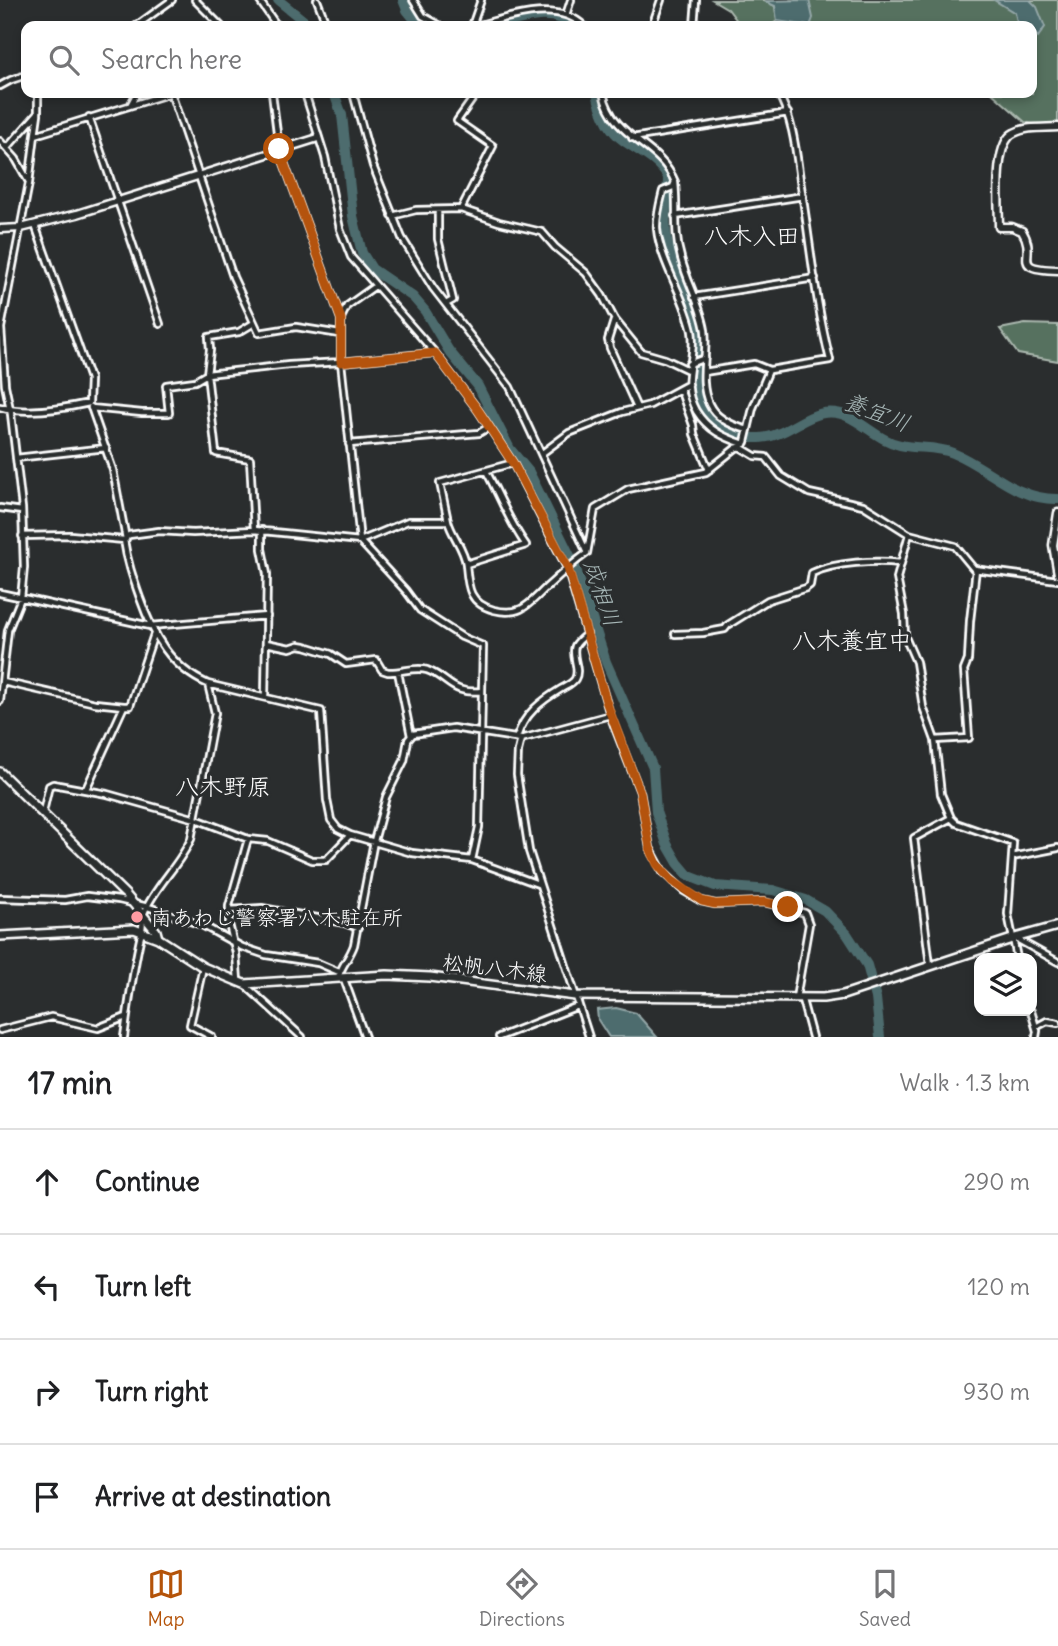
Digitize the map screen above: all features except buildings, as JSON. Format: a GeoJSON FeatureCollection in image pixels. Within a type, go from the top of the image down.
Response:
{"type":"FeatureCollection","features":[{"type":"Feature","properties":{"kind":"main road","name":"松帆八木線"},"geometry":{"type":"LineString","coordinates":[[0,772],[134,904],[158,938],[203,967],[241,983],[340,976],[420,977],[575,996],[799,1000],[843,995],[1058,926]]}},
{"type":"Feature","properties":{"kind":"main road"},"geometry":{"type":"LineString","coordinates":[[0,936],[110,930],[142,931],[158,938]]}},
{"type":"Feature","properties":{"kind":"street"},"geometry":{"type":"LineString","coordinates":[[143,21],[172,0]]}},
{"type":"Feature","properties":{"kind":"street"},"geometry":{"type":"LineString","coordinates":[[195,0],[216,21]]}},
{"type":"Feature","properties":{"kind":"street"},"geometry":{"type":"LineString","coordinates":[[259,0],[274,21]]}},
{"type":"Feature","properties":{"kind":"street"},"geometry":{"type":"LineString","coordinates":[[317,0],[325,21]]}},
{"type":"Feature","properties":{"kind":"street"},"geometry":{"type":"LineString","coordinates":[[413,0],[423,16],[432,21]]}},
{"type":"Feature","properties":{"kind":"street"},"geometry":{"type":"LineString","coordinates":[[475,21],[481,0]]}},
{"type":"Feature","properties":{"kind":"street"},"geometry":{"type":"LineString","coordinates":[[567,12],[571,0]]}},
{"type":"Feature","properties":{"kind":"street"},"geometry":{"type":"LineString","coordinates":[[654,21],[660,0]]}},
{"type":"Feature","properties":{"kind":"street"},"geometry":{"type":"LineString","coordinates":[[694,21],[696,0]]}},
{"type":"Feature","properties":{"kind":"street"},"geometry":{"type":"LineString","coordinates":[[492,21],[530,10],[552,8],[567,12],[577,21]]}},
{"type":"Feature","properties":{"kind":"street"},"geometry":{"type":"LineString","coordinates":[[0,86],[21,77]]}},
{"type":"Feature","properties":{"kind":"street"},"geometry":{"type":"LineString","coordinates":[[0,701],[8,630],[21,598],[24,570],[22,511],[11,410],[5,385],[1,328],[29,183],[38,98]]}},
{"type":"Feature","properties":{"kind":"street"},"geometry":{"type":"LineString","coordinates":[[130,105],[134,98]]}},
{"type":"Feature","properties":{"kind":"street"},"geometry":{"type":"LineString","coordinates":[[35,135],[154,98]]}},
{"type":"Feature","properties":{"kind":"street"},"geometry":{"type":"LineString","coordinates":[[173,98],[233,277],[259,333],[296,327],[340,334]]}},
{"type":"Feature","properties":{"kind":"street"},"geometry":{"type":"LineString","coordinates":[[273,98],[279,149],[341,319]]}},
{"type":"Feature","properties":{"kind":"street"},"geometry":{"type":"LineString","coordinates":[[306,98],[326,157],[340,229],[351,257],[435,353],[489,427],[513,463],[569,566],[610,715],[640,792],[650,848],[663,872],[684,891],[702,901],[715,904],[764,902],[805,913],[809,924],[799,1000],[812,1037]]}},
{"type":"Feature","properties":{"kind":"street"},"geometry":{"type":"LineString","coordinates":[[354,98],[373,166],[392,216],[421,271],[510,387],[585,554]]}},
{"type":"Feature","properties":{"kind":"street"},"geometry":{"type":"LineString","coordinates":[[461,209],[493,146],[457,121],[473,98]]}},
{"type":"Feature","properties":{"kind":"street"},"geometry":{"type":"LineString","coordinates":[[605,98],[611,114],[631,138],[662,159],[669,168],[674,185],[674,229],[680,258],[705,331],[704,386],[711,408],[724,421],[748,430]]}},
{"type":"Feature","properties":{"kind":"street"},"geometry":{"type":"LineString","coordinates":[[704,372],[754,364],[769,370],[831,360],[788,113],[780,98]]}},
{"type":"Feature","properties":{"kind":"street"},"geometry":{"type":"LineString","coordinates":[[8,148],[38,113]]}},
{"type":"Feature","properties":{"kind":"street"},"geometry":{"type":"LineString","coordinates":[[631,138],[788,113]]}},
{"type":"Feature","properties":{"kind":"street"},"geometry":{"type":"LineString","coordinates":[[89,117],[160,324]]}},
{"type":"Feature","properties":{"kind":"street"},"geometry":{"type":"LineString","coordinates":[[1058,127],[1024,129],[1006,139],[1000,155],[999,227],[1012,227],[1022,231],[1027,241],[1027,257],[1034,270],[1058,270]]}},
{"type":"Feature","properties":{"kind":"street"},"geometry":{"type":"LineString","coordinates":[[0,229],[35,225],[318,138]]}},
{"type":"Feature","properties":{"kind":"street"},"geometry":{"type":"LineString","coordinates":[[0,141],[8,148],[29,183]]}},
{"type":"Feature","properties":{"kind":"street"},"geometry":{"type":"LineString","coordinates":[[674,185],[663,191],[657,232],[691,329],[689,384],[695,409],[706,424],[724,437],[743,444],[755,456],[766,457],[781,477],[809,492],[863,505],[909,534],[954,546],[976,569],[1058,580]]}},
{"type":"Feature","properties":{"kind":"street"},"geometry":{"type":"LineString","coordinates":[[675,216],[803,196]]}},
{"type":"Feature","properties":{"kind":"street"},"geometry":{"type":"LineString","coordinates":[[392,216],[406,211],[461,209],[499,222],[542,232],[555,247],[586,273],[615,320],[641,352],[689,366],[705,358]]}},
{"type":"Feature","properties":{"kind":"street"},"geometry":{"type":"LineString","coordinates":[[438,210],[438,239],[453,300],[446,305]]}},
{"type":"Feature","properties":{"kind":"street"},"geometry":{"type":"LineString","coordinates":[[35,225],[90,379],[90,405],[118,492],[127,564],[150,626],[172,659],[194,677],[208,684],[321,711],[327,800],[331,820],[338,829],[412,853],[472,860],[538,884]]}},
{"type":"Feature","properties":{"kind":"street"},"geometry":{"type":"LineString","coordinates":[[694,297],[815,278]]}},
{"type":"Feature","properties":{"kind":"street"},"geometry":{"type":"LineString","coordinates":[[375,286],[347,306],[341,319],[340,334],[360,541],[420,610],[462,637],[483,646],[479,827],[472,860]]}},
{"type":"Feature","properties":{"kind":"street"},"geometry":{"type":"LineString","coordinates":[[615,320],[608,340],[637,408]]}},
{"type":"Feature","properties":{"kind":"street"},"geometry":{"type":"LineString","coordinates":[[254,323],[239,332],[208,337],[210,350],[207,374],[216,453],[250,459],[254,530]]}},
{"type":"Feature","properties":{"kind":"street"},"geometry":{"type":"LineString","coordinates":[[0,407],[11,410],[57,409],[90,405],[142,413],[169,413],[166,385],[195,381],[207,374],[435,353]]}},
{"type":"Feature","properties":{"kind":"street"},"geometry":{"type":"LineString","coordinates":[[513,463],[440,482],[451,532],[465,555],[469,593],[489,609],[506,613],[534,602],[548,585],[585,554],[592,516],[599,506],[628,489],[709,470],[743,444],[769,370]]}},
{"type":"Feature","properties":{"kind":"street"},"geometry":{"type":"LineString","coordinates":[[541,454],[569,433],[650,405],[689,384]]}},
{"type":"Feature","properties":{"kind":"street"},"geometry":{"type":"LineString","coordinates":[[680,389],[709,470]]}},
{"type":"Feature","properties":{"kind":"street"},"geometry":{"type":"LineString","coordinates":[[349,444],[479,433],[489,427]]}},
{"type":"Feature","properties":{"kind":"street"},"geometry":{"type":"LineString","coordinates":[[16,458],[106,448]]}},
{"type":"Feature","properties":{"kind":"street"},"geometry":{"type":"LineString","coordinates":[[466,564],[526,545],[511,525],[486,471]]}},
{"type":"Feature","properties":{"kind":"street"},"geometry":{"type":"LineString","coordinates":[[0,508],[22,511]]}},
{"type":"Feature","properties":{"kind":"street"},"geometry":{"type":"LineString","coordinates":[[1058,513],[1054,545],[1058,573]]}},
{"type":"Feature","properties":{"kind":"street"},"geometry":{"type":"LineString","coordinates":[[125,540],[129,535],[159,531],[193,533],[262,530],[360,541],[408,521],[448,521]]}},
{"type":"Feature","properties":{"kind":"street"},"geometry":{"type":"LineString","coordinates":[[262,530],[262,549],[267,574],[265,697]]}},
{"type":"Feature","properties":{"kind":"street"},"geometry":{"type":"LineString","coordinates":[[909,534],[897,578],[905,637],[916,662],[923,707],[936,740],[941,794],[951,818],[957,823],[1013,843],[1008,914],[1016,953]]}},
{"type":"Feature","properties":{"kind":"street"},"geometry":{"type":"LineString","coordinates":[[22,536],[70,535],[125,540]]}},
{"type":"Feature","properties":{"kind":"street"},"geometry":{"type":"LineString","coordinates":[[675,634],[725,629],[768,600],[806,588],[810,585],[812,573],[827,567],[858,562],[902,563]]}},
{"type":"Feature","properties":{"kind":"street"},"geometry":{"type":"LineString","coordinates":[[936,740],[969,738],[964,670],[968,660],[976,569]]}},
{"type":"Feature","properties":{"kind":"street"},"geometry":{"type":"LineString","coordinates":[[0,593],[150,626],[267,616]]}},
{"type":"Feature","properties":{"kind":"street"},"geometry":{"type":"LineString","coordinates":[[3,682],[95,703],[130,706],[154,633]]}},
{"type":"Feature","properties":{"kind":"street"},"geometry":{"type":"LineString","coordinates":[[587,634],[574,650],[577,674],[574,682],[541,702],[522,723],[517,775],[528,851],[589,1037]]}},
{"type":"Feature","properties":{"kind":"street"},"geometry":{"type":"LineString","coordinates":[[267,643],[287,648],[305,646],[331,654],[345,664],[376,660],[382,670],[425,670],[457,689],[482,691]]}},
{"type":"Feature","properties":{"kind":"street"},"geometry":{"type":"LineString","coordinates":[[398,672],[411,736]]}},
{"type":"Feature","properties":{"kind":"street"},"geometry":{"type":"LineString","coordinates":[[124,1037],[143,915],[187,849],[196,819],[215,713],[208,684]]}},
{"type":"Feature","properties":{"kind":"street"},"geometry":{"type":"LineString","coordinates":[[86,789],[124,706]]}},
{"type":"Feature","properties":{"kind":"street"},"geometry":{"type":"LineString","coordinates":[[340,976],[350,958],[358,928],[374,841],[386,797],[404,761],[408,740],[413,734],[453,729],[519,738],[610,715]]}},
{"type":"Feature","properties":{"kind":"street"},"geometry":{"type":"LineString","coordinates":[[43,812],[49,786],[86,789],[196,819],[248,839],[268,841],[312,860],[326,860],[350,835]]}},
{"type":"Feature","properties":{"kind":"street"},"geometry":{"type":"LineString","coordinates":[[931,967],[914,838],[951,818]]}},
{"type":"Feature","properties":{"kind":"street"},"geometry":{"type":"LineString","coordinates":[[248,839],[229,910],[229,924],[241,983],[302,1037]]}},
{"type":"Feature","properties":{"kind":"street"},"geometry":{"type":"LineString","coordinates":[[1012,857],[1058,848]]}},
{"type":"Feature","properties":{"kind":"street"},"geometry":{"type":"LineString","coordinates":[[0,898],[65,900],[87,896],[134,904],[202,925],[242,947],[266,955],[318,963],[340,976],[365,1037]]}},
{"type":"Feature","properties":{"kind":"street"},"geometry":{"type":"LineString","coordinates":[[229,910],[262,908],[345,923],[358,928]]}},
{"type":"Feature","properties":{"kind":"street"},"geometry":{"type":"LineString","coordinates":[[1015,938],[1058,962]]}},
{"type":"Feature","properties":{"kind":"street"},"geometry":{"type":"LineString","coordinates":[[203,967],[190,1025],[212,1037]]}},
{"type":"Feature","properties":{"kind":"street"},"geometry":{"type":"LineString","coordinates":[[499,1037],[578,1006]]}},
{"type":"Feature","properties":{"kind":"street"},"geometry":{"type":"LineString","coordinates":[[1032,1016],[1036,1037]]}},
{"type":"Feature","properties":{"kind":"street"},"geometry":{"type":"LineString","coordinates":[[0,1030],[51,1017],[80,1026],[98,1028],[127,1017]]}},
{"type":"Feature","properties":{"kind":"street"},"geometry":{"type":"LineString","coordinates":[[1036,1028],[1047,1021],[1058,1023]]}},
{"type":"Feature","properties":{"kind":"street"},"geometry":{"type":"LineString","coordinates":[[292,1037],[294,1030]]}},
{"type":"Feature","properties":{"kind":"green space"},"geometry":{"type":"Polygon","coordinates":[[[713,0],[764,0],[775,6],[777,21],[737,21],[728,9],[713,0]]]}},
{"type":"Feature","properties":{"kind":"green space"},"geometry":{"type":"Polygon","coordinates":[[[791,0],[1058,0],[1058,131],[1025,122],[998,98],[1037,98],[1037,21],[809,21],[791,0]]]}},
{"type":"Feature","properties":{"kind":"green space"},"geometry":{"type":"Polygon","coordinates":[[[1025,324],[1058,325],[1058,361],[1018,354],[1000,329],[1025,324]]]}},
{"type":"Feature","properties":{"kind":"water"},"geometry":{"type":"Polygon","coordinates":[[[809,0],[812,21],[777,21],[775,6],[764,1],[809,0]]]}},
{"type":"Feature","properties":{"kind":"water"},"geometry":{"type":"Polygon","coordinates":[[[994,0],[1030,0],[1037,7],[1045,27],[1038,37],[1037,21],[1017,21],[1015,13],[994,0]]]}},
{"type":"Feature","properties":{"kind":"water"},"geometry":{"type":"Polygon","coordinates":[[[616,1008],[636,1013],[657,1037],[609,1037],[598,1020],[597,1010],[616,1008]]]}},
{"type":"Feature","properties":{"kind":"waterway","name":"成相川"},"geometry":{"type":"LineString","coordinates":[[278,0],[304,21]]}},
{"type":"Feature","properties":{"kind":"waterway","name":"養宜川"},"geometry":{"type":"LineString","coordinates":[[403,0],[416,21]]}},
{"type":"Feature","properties":{"kind":"waterway","name":"養宜川"},"geometry":{"type":"LineString","coordinates":[[514,21],[535,16],[555,17],[565,21]]}},
{"type":"Feature","properties":{"kind":"waterway","name":"成相川"},"geometry":{"type":"LineString","coordinates":[[336,98],[342,115],[353,216],[362,253],[372,269],[413,297],[425,311],[449,351],[478,386],[510,449],[529,472],[575,566],[606,662],[653,768],[656,812],[667,844],[678,863],[689,876],[715,886],[773,890],[806,900],[825,911],[847,934],[867,965],[876,998],[880,1037]]}},
{"type":"Feature","properties":{"kind":"waterway","name":"養宜川"},"geometry":{"type":"LineString","coordinates":[[598,98],[609,126],[624,141],[654,161],[668,177],[666,237],[697,325],[696,386],[704,411],[721,429],[732,434],[760,438],[772,436],[814,416],[836,413],[849,417],[893,443],[953,453],[1016,489],[1043,498],[1058,499]]}},
{"type":"Feature","properties":{"kind":"place","name":"南あわじ警察署八木駐在所"},"geometry":{"type":"Point","coordinates":[137,917]}},
{"type":"Feature","properties":{"kind":"district","name":"八木入田"},"geometry":{"type":"Point","coordinates":[752,235]}},
{"type":"Feature","properties":{"kind":"district","name":"八木養宜中"},"geometry":{"type":"Point","coordinates":[852,640]}},
{"type":"Feature","properties":{"kind":"district","name":"八木野原"},"geometry":{"type":"Point","coordinates":[223,786]}},
{"type":"Feature","properties":{"kind":"route"},"geometry":{"type":"LineString","coordinates":[[279,149],[341,319],[341,362],[435,353],[478,410],[532,497],[568,568],[610,715],[640,792],[650,848],[663,872],[684,891],[702,901],[715,904],[764,902],[788,907]]}}]}
